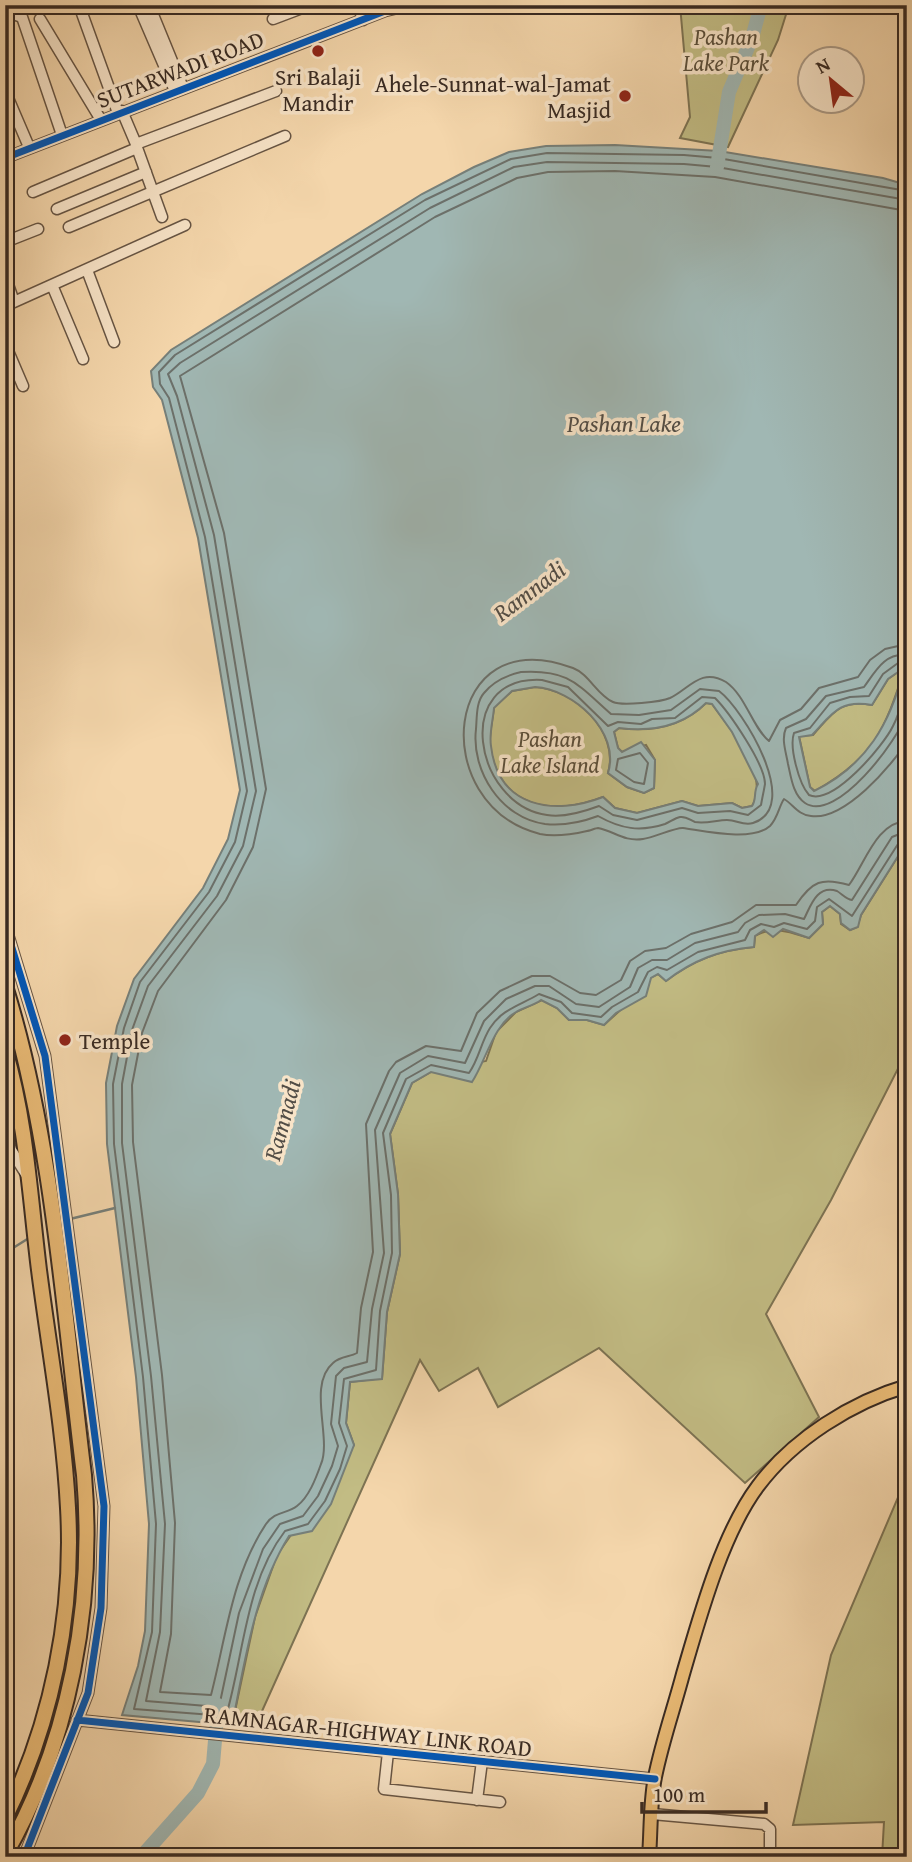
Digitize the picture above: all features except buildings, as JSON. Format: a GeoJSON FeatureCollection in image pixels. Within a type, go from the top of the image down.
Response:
{"type":"FeatureCollection","features":[{"type":"Feature","properties":{"kind":"highway"},"geometry":{"type":"LineString","coordinates":[[5,986],[28,1060],[40,1138],[55,1192],[85,1486],[85,1588],[78,1645],[57,1731],[28,1810],[5,1854]]}},
{"type":"Feature","properties":{"kind":"highway"},"geometry":{"type":"LineString","coordinates":[[5,1049],[28,1178],[66,1477],[68,1587],[51,1687],[29,1761],[5,1818]]}},
{"type":"Feature","properties":{"kind":"highway"},"geometry":{"type":"LineString","coordinates":[[40,1138],[55,1135]]}},
{"type":"Feature","properties":{"kind":"main road"},"geometry":{"type":"LineString","coordinates":[[649,1857],[654,1779],[706,1599],[729,1541],[758,1487],[813,1434],[880,1394],[907,1386]]}},
{"type":"Feature","properties":{"kind":"street"},"geometry":{"type":"LineString","coordinates":[[79,5],[162,217]]}},
{"type":"Feature","properties":{"kind":"street"},"geometry":{"type":"LineString","coordinates":[[138,5],[179,90]]}},
{"type":"Feature","properties":{"kind":"street"},"geometry":{"type":"LineString","coordinates":[[149,5],[179,90]]}},
{"type":"Feature","properties":{"kind":"street"},"geometry":{"type":"LineString","coordinates":[[273,19],[310,5]]}},
{"type":"Feature","properties":{"kind":"street"},"geometry":{"type":"LineString","coordinates":[[358,5],[363,20]]}},
{"type":"Feature","properties":{"kind":"street","name":"SUTARWADI ROAD"},"geometry":{"type":"LineString","coordinates":[[8,157],[363,20],[410,5]]}},
{"type":"Feature","properties":{"kind":"street"},"geometry":{"type":"LineString","coordinates":[[5,11],[22,17],[62,135]]}},
{"type":"Feature","properties":{"kind":"street"},"geometry":{"type":"LineString","coordinates":[[40,19],[101,120]]}},
{"type":"Feature","properties":{"kind":"street"},"geometry":{"type":"LineString","coordinates":[[5,91],[29,147]]}},
{"type":"Feature","properties":{"kind":"street"},"geometry":{"type":"LineString","coordinates":[[33,192],[136,146],[276,91]]}},
{"type":"Feature","properties":{"kind":"street"},"geometry":{"type":"LineString","coordinates":[[69,227],[285,136]]}},
{"type":"Feature","properties":{"kind":"street"},"geometry":{"type":"LineString","coordinates":[[5,145],[8,157]]}},
{"type":"Feature","properties":{"kind":"street"},"geometry":{"type":"LineString","coordinates":[[57,209],[146,172]]}},
{"type":"Feature","properties":{"kind":"street"},"geometry":{"type":"LineString","coordinates":[[5,276],[10,304],[185,225]]}},
{"type":"Feature","properties":{"kind":"street"},"geometry":{"type":"LineString","coordinates":[[5,242],[38,229]]}},
{"type":"Feature","properties":{"kind":"street"},"geometry":{"type":"LineString","coordinates":[[87,270],[114,342]]}},
{"type":"Feature","properties":{"kind":"street"},"geometry":{"type":"LineString","coordinates":[[52,285],[83,359]]}},
{"type":"Feature","properties":{"kind":"street"},"geometry":{"type":"LineString","coordinates":[[5,344],[23,386]]}},
{"type":"Feature","properties":{"kind":"street"},"geometry":{"type":"LineString","coordinates":[[5,925],[45,1056],[55,1135],[55,1192]]}},
{"type":"Feature","properties":{"kind":"street"},"geometry":{"type":"LineString","coordinates":[[5,1128],[12,1150],[28,1178]]}},
{"type":"Feature","properties":{"kind":"street"},"geometry":{"type":"LineString","coordinates":[[24,1857],[88,1693],[98,1632],[104,1506],[63,1251]]}},
{"type":"Feature","properties":{"kind":"street","name":"RAMNAGAR-HIGHWAY LINK ROAD"},"geometry":{"type":"LineString","coordinates":[[77,1720],[654,1779]]}},
{"type":"Feature","properties":{"kind":"street"},"geometry":{"type":"LineString","coordinates":[[388,1752],[384,1789],[500,1802]]}},
{"type":"Feature","properties":{"kind":"street"},"geometry":{"type":"LineString","coordinates":[[477,1800],[482,1761]]}},
{"type":"Feature","properties":{"kind":"street"},"geometry":{"type":"LineString","coordinates":[[652,1814],[764,1824],[771,1832],[770,1857]]}},
{"type":"Feature","properties":{"kind":"green space","name":"Pashan Lake Park"},"geometry":{"type":"Polygon","coordinates":[[[680,5],[789,5],[778,40],[728,147],[680,138],[690,117],[680,5]]]}},
{"type":"Feature","properties":{"kind":"green space"},"geometry":{"type":"Polygon","coordinates":[[[905,667],[891,708],[875,740],[851,767],[815,791],[810,787],[799,736],[813,735],[831,715],[844,706],[872,705],[888,679],[905,667]]]}},
{"type":"Feature","properties":{"kind":"green space","name":"Pashan Lake Island"},"geometry":{"type":"Polygon","coordinates":[[[535,687],[565,695],[591,715],[607,742],[610,757],[608,773],[627,787],[644,793],[654,788],[655,760],[646,745],[622,752],[618,748],[614,732],[619,728],[654,728],[676,723],[706,703],[712,704],[738,739],[752,767],[756,794],[752,806],[742,808],[732,803],[698,806],[682,801],[637,813],[615,808],[603,797],[584,803],[547,806],[516,794],[504,783],[495,766],[490,745],[494,707],[512,691],[535,687]]]}},
{"type":"Feature","properties":{"kind":"green space"},"geometry":{"type":"Polygon","coordinates":[[[907,842],[907,1051],[831,1200],[766,1314],[819,1417],[745,1483],[599,1348],[498,1407],[478,1368],[439,1391],[420,1360],[258,1720],[232,1725],[255,1617],[277,1555],[354,1445],[346,1423],[350,1382],[382,1378],[387,1312],[400,1254],[398,1194],[390,1134],[412,1083],[431,1072],[486,1061],[496,1032],[516,1012],[542,1000],[557,1008],[569,1020],[587,1020],[604,1025],[647,986],[650,978],[658,974],[666,981],[707,957],[754,947],[755,936],[768,931],[782,931],[809,938],[823,924],[822,912],[830,906],[840,914],[841,924],[850,930],[857,927],[861,915],[907,842]]]}},
{"type":"Feature","properties":{"kind":"green space"},"geometry":{"type":"Polygon","coordinates":[[[907,1492],[907,1857],[882,1857],[884,1822],[793,1825],[831,1655],[899,1495],[907,1492]]]}},
{"type":"Feature","properties":{"kind":"water","name":"Pashan Lake"},"geometry":{"type":"Polygon","coordinates":[[[615,145],[719,151],[883,178],[907,185],[907,842],[861,915],[858,927],[850,930],[841,923],[840,914],[830,906],[822,912],[823,924],[809,938],[783,929],[773,937],[764,930],[755,936],[754,947],[707,957],[666,981],[658,974],[651,978],[646,996],[616,1013],[604,1025],[587,1020],[569,1020],[557,1008],[541,1000],[516,1012],[501,1025],[472,1082],[431,1072],[412,1083],[390,1134],[398,1194],[400,1254],[387,1312],[382,1379],[350,1382],[346,1423],[354,1445],[331,1504],[312,1531],[289,1536],[267,1580],[252,1628],[232,1725],[122,1715],[138,1666],[145,1631],[149,1524],[136,1377],[107,1144],[106,1083],[117,1026],[134,979],[203,888],[228,839],[240,790],[198,538],[162,400],[153,387],[151,371],[171,350],[422,194],[509,152],[546,146],[615,145]],[[904,668],[888,679],[872,705],[844,706],[812,735],[799,737],[810,787],[814,791],[848,769],[874,741],[892,707],[904,668]],[[535,687],[512,691],[494,708],[491,732],[496,767],[505,783],[531,802],[566,806],[603,797],[615,808],[637,813],[682,801],[698,806],[732,803],[742,808],[752,806],[758,784],[732,732],[712,704],[706,703],[687,718],[666,726],[619,728],[614,732],[618,748],[622,752],[641,742],[655,760],[654,788],[644,793],[627,787],[608,773],[610,758],[607,743],[601,728],[591,715],[564,696],[535,687]]]}},
{"type":"Feature","properties":{"kind":"waterway","name":"Ramnadi"},"geometry":{"type":"LineString","coordinates":[[717,167],[729,92],[752,38],[761,5]]}},
{"type":"Feature","properties":{"kind":"waterway"},"geometry":{"type":"LineString","coordinates":[[70,1219],[115,1208]]}},
{"type":"Feature","properties":{"kind":"waterway"},"geometry":{"type":"LineString","coordinates":[[5,1253],[29,1238]]}},
{"type":"Feature","properties":{"kind":"waterway","name":"Ramnadi"},"geometry":{"type":"LineString","coordinates":[[141,1857],[198,1793],[213,1764],[218,1705]]}},
{"type":"Feature","properties":{"kind":"cycle path"},"geometry":{"type":"LineString","coordinates":[[5,158],[385,11],[410,5]]}},
{"type":"Feature","properties":{"kind":"cycle path"},"geometry":{"type":"LineString","coordinates":[[5,925],[45,1056],[104,1506],[101,1608],[88,1693],[24,1857]]}},
{"type":"Feature","properties":{"kind":"cycle path"},"geometry":{"type":"LineString","coordinates":[[77,1720],[655,1779]]}},
{"type":"Feature","properties":{"kind":"place","name":"Sri Balaji Mandir"},"geometry":{"type":"Point","coordinates":[318,51]}},
{"type":"Feature","properties":{"kind":"place","name":"Ahele-Sunnat-wal-Jamat Masjid"},"geometry":{"type":"Point","coordinates":[625,96]}},
{"type":"Feature","properties":{"kind":"place","name":"Temple"},"geometry":{"type":"Point","coordinates":[65,1040]}}]}
